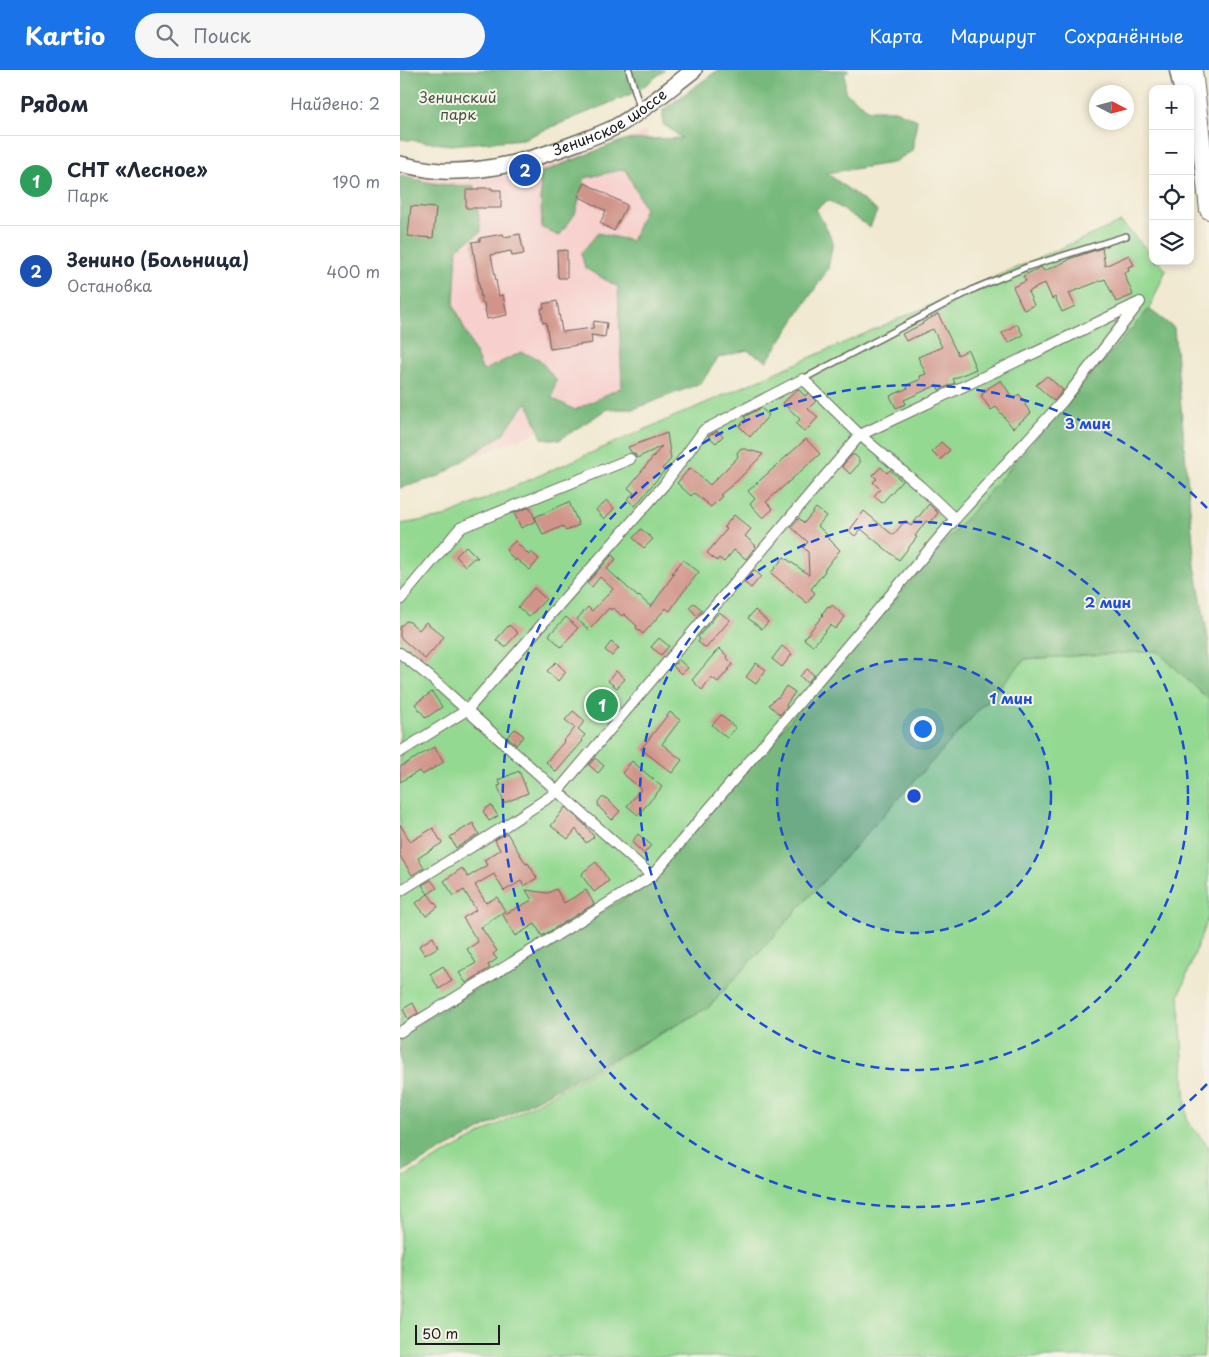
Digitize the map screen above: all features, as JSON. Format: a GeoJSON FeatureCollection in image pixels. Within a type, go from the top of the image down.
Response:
{"type":"FeatureCollection","features":[{"type":"Feature","properties":{"kind":"highway"},"geometry":{"type":"LineString","coordinates":[[1193,70],[1209,211]]}},
{"type":"Feature","properties":{"kind":"main road","name":"Зенинское шоссе"},"geometry":{"type":"LineString","coordinates":[[400,164],[440,171],[465,171],[493,167],[552,152],[616,126],[641,110],[694,70]]}},
{"type":"Feature","properties":{"kind":"main road"},"geometry":{"type":"LineString","coordinates":[[1178,70],[1181,85]]}},
{"type":"Feature","properties":{"kind":"main road"},"geometry":{"type":"LineString","coordinates":[[1191,130],[1209,211]]}},
{"type":"Feature","properties":{"kind":"street"},"geometry":{"type":"LineString","coordinates":[[400,891],[557,792],[860,435],[1140,302],[1063,401],[955,519],[652,876],[400,1032]]}},
{"type":"Feature","properties":{"kind":"street"},"geometry":{"type":"LineString","coordinates":[[400,752],[467,710],[664,485],[704,430],[803,379],[860,435],[920,486],[955,519]]}},
{"type":"Feature","properties":{"kind":"street"},"geometry":{"type":"LineString","coordinates":[[400,600],[460,528],[630,459]]}},
{"type":"Feature","properties":{"kind":"street"},"geometry":{"type":"LineString","coordinates":[[400,653],[430,677],[652,876]]}},
{"type":"Feature","properties":{"kind":"lane"},"geometry":{"type":"LineString","coordinates":[[629,70],[641,110]]}},
{"type":"Feature","properties":{"kind":"lane"},"geometry":{"type":"LineString","coordinates":[[803,379],[910,321],[976,288],[1027,267],[1126,236]]}},
{"type":"Feature","properties":{"kind":"shaded area"},"geometry":{"type":"Polygon","coordinates":[[[646,131],[716,361],[474,457],[400,212],[400,173],[444,180],[467,181],[525,174],[631,138],[646,131]]]}},
{"type":"Feature","properties":{"kind":"green space","name":"Зенинский парк"},"geometry":{"type":"Polygon","coordinates":[[[400,70],[665,70],[636,92],[523,139],[451,145],[400,139],[400,70]]]}},
{"type":"Feature","properties":{"kind":"green space"},"geometry":{"type":"Polygon","coordinates":[[[718,70],[849,70],[845,73],[845,92],[869,110],[895,110],[917,120],[912,151],[892,163],[827,173],[877,211],[870,227],[828,200],[816,209],[833,241],[828,269],[767,361],[747,350],[718,358],[701,383],[634,409],[607,409],[559,440],[542,438],[527,402],[502,435],[440,476],[400,488],[400,175],[436,184],[474,186],[481,232],[457,248],[454,305],[483,371],[521,352],[539,359],[556,380],[552,398],[575,410],[622,387],[618,287],[585,268],[581,253],[598,233],[632,241],[645,208],[625,169],[585,178],[575,214],[559,236],[542,228],[540,173],[624,140],[682,138],[663,124],[663,110],[718,70]]]}},
{"type":"Feature","properties":{"kind":"green space"},"geometry":{"type":"Polygon","coordinates":[[[1121,222],[1149,252],[1149,265],[1162,265],[1166,270],[1149,309],[645,886],[400,1036],[400,524],[444,517],[1121,222]]]}},
{"type":"Feature","properties":{"kind":"green space"},"geometry":{"type":"Polygon","coordinates":[[[1149,309],[1174,328],[1195,566],[1209,644],[1209,700],[1157,651],[1025,659],[709,1007],[400,1173],[400,1036],[645,886],[1149,309]]]}},
{"type":"Feature","properties":{"kind":"green space"},"geometry":{"type":"Polygon","coordinates":[[[1157,651],[1209,700],[1209,915],[1179,996],[1187,1121],[1209,1147],[1209,1309],[1203,1357],[400,1357],[400,1179],[709,1007],[1025,659],[1157,651]]]}},
{"type":"Feature","properties":{"kind":"building"},"geometry":{"type":"Polygon","coordinates":[[[585,183],[627,205],[614,231],[600,223],[606,211],[578,196],[585,183]]]}},
{"type":"Feature","properties":{"kind":"building"},"geometry":{"type":"Polygon","coordinates":[[[478,188],[501,190],[501,208],[466,208],[466,190],[478,190],[478,188]]]}},
{"type":"Feature","properties":{"kind":"building"},"geometry":{"type":"Polygon","coordinates":[[[411,206],[436,208],[433,238],[408,236],[411,206]]]}},
{"type":"Feature","properties":{"kind":"building"},"geometry":{"type":"Polygon","coordinates":[[[503,234],[504,237],[520,234],[524,254],[512,256],[511,251],[491,255],[499,296],[503,295],[507,315],[487,319],[484,303],[482,303],[472,242],[480,241],[480,238],[503,234]]]}},
{"type":"Feature","properties":{"kind":"building"},"geometry":{"type":"Polygon","coordinates":[[[1102,248],[1105,266],[1129,255],[1134,265],[1128,267],[1129,271],[1124,273],[1133,295],[1116,302],[1105,279],[1069,293],[1075,306],[1062,312],[1055,297],[1052,299],[1045,283],[1028,292],[1034,305],[1024,310],[1013,287],[1026,281],[1023,276],[1041,267],[1044,271],[1069,259],[1102,248]]]}},
{"type":"Feature","properties":{"kind":"building"},"geometry":{"type":"Polygon","coordinates":[[[567,250],[567,278],[558,278],[557,251],[567,250]]]}},
{"type":"Feature","properties":{"kind":"building"},"geometry":{"type":"Polygon","coordinates":[[[557,301],[562,332],[593,328],[594,321],[607,323],[605,337],[591,335],[592,343],[550,349],[546,322],[543,323],[541,309],[544,308],[543,304],[557,301]]]}},
{"type":"Feature","properties":{"kind":"building"},"geometry":{"type":"Polygon","coordinates":[[[938,314],[958,355],[968,350],[976,369],[953,379],[955,383],[939,390],[937,385],[904,400],[906,404],[896,408],[890,396],[908,388],[907,385],[921,379],[920,376],[926,374],[918,357],[942,347],[933,329],[906,341],[902,334],[938,314]]]}},
{"type":"Feature","properties":{"kind":"building"},"geometry":{"type":"Polygon","coordinates":[[[1017,324],[1023,335],[1008,343],[1002,333],[1017,324]]]}},
{"type":"Feature","properties":{"kind":"building"},"geometry":{"type":"Polygon","coordinates":[[[1047,376],[1063,390],[1054,401],[1036,385],[1047,376]]]}},
{"type":"Feature","properties":{"kind":"building"},"geometry":{"type":"Polygon","coordinates":[[[1001,380],[1013,399],[1019,394],[1031,413],[1013,428],[996,407],[991,410],[981,396],[987,389],[1001,380]]]}},
{"type":"Feature","properties":{"kind":"building"},"geometry":{"type":"Polygon","coordinates":[[[798,389],[805,396],[808,393],[816,401],[808,409],[818,417],[805,432],[796,424],[800,419],[783,403],[798,389]]]}},
{"type":"Feature","properties":{"kind":"building"},"geometry":{"type":"Polygon","coordinates":[[[761,408],[769,415],[750,437],[739,426],[746,419],[744,417],[761,408]]]}},
{"type":"Feature","properties":{"kind":"building"},"geometry":{"type":"Polygon","coordinates":[[[717,431],[723,436],[716,443],[708,436],[717,431]]]}},
{"type":"Feature","properties":{"kind":"building"},"geometry":{"type":"Polygon","coordinates":[[[667,433],[671,459],[662,469],[664,471],[635,506],[627,499],[634,493],[628,488],[662,446],[637,458],[628,447],[667,433]]]}},
{"type":"Feature","properties":{"kind":"building"},"geometry":{"type":"Polygon","coordinates":[[[806,439],[820,454],[766,502],[773,509],[763,518],[750,504],[755,499],[748,491],[806,439]]]}},
{"type":"Feature","properties":{"kind":"building"},"geometry":{"type":"Polygon","coordinates":[[[941,442],[950,450],[940,460],[932,452],[941,442]]]}},
{"type":"Feature","properties":{"kind":"building"},"geometry":{"type":"Polygon","coordinates":[[[741,448],[763,454],[738,480],[720,495],[722,496],[711,507],[694,493],[691,496],[677,483],[690,468],[710,485],[738,457],[737,453],[741,448]]]}},
{"type":"Feature","properties":{"kind":"building"},"geometry":{"type":"Polygon","coordinates":[[[852,455],[859,459],[859,464],[850,474],[842,466],[852,455]]]}},
{"type":"Feature","properties":{"kind":"building"},"geometry":{"type":"Polygon","coordinates":[[[881,467],[887,473],[890,470],[902,481],[882,503],[874,496],[880,489],[873,482],[877,479],[873,475],[881,467]]]}},
{"type":"Feature","properties":{"kind":"building"},"geometry":{"type":"Polygon","coordinates":[[[607,501],[614,509],[604,519],[596,510],[607,501]]]}},
{"type":"Feature","properties":{"kind":"building"},"geometry":{"type":"Polygon","coordinates":[[[569,502],[579,525],[566,531],[563,526],[543,535],[535,517],[569,502]]]}},
{"type":"Feature","properties":{"kind":"building"},"geometry":{"type":"Polygon","coordinates":[[[929,504],[938,513],[930,523],[926,521],[915,536],[917,537],[899,560],[861,529],[855,536],[849,531],[864,511],[893,535],[905,521],[911,526],[929,504]]]}},
{"type":"Feature","properties":{"kind":"building"},"geometry":{"type":"Polygon","coordinates":[[[530,507],[536,521],[521,528],[514,513],[530,507]]]}},
{"type":"Feature","properties":{"kind":"building"},"geometry":{"type":"Polygon","coordinates":[[[816,508],[826,516],[818,526],[840,550],[811,589],[815,593],[807,603],[771,573],[784,557],[809,575],[808,552],[803,547],[808,542],[791,527],[799,518],[804,523],[816,508]]]}},
{"type":"Feature","properties":{"kind":"building"},"geometry":{"type":"Polygon","coordinates":[[[734,515],[751,529],[745,536],[756,546],[746,559],[734,550],[724,562],[719,558],[717,561],[707,553],[727,529],[724,527],[734,515]]]}},
{"type":"Feature","properties":{"kind":"building"},"geometry":{"type":"Polygon","coordinates":[[[641,529],[653,539],[644,548],[633,538],[641,529]]]}},
{"type":"Feature","properties":{"kind":"building"},"geometry":{"type":"Polygon","coordinates":[[[515,541],[529,555],[531,552],[539,559],[530,570],[516,559],[515,561],[506,550],[515,541]]]}},
{"type":"Feature","properties":{"kind":"building"},"geometry":{"type":"Polygon","coordinates":[[[466,546],[478,558],[474,558],[465,566],[456,556],[466,546]]]}},
{"type":"Feature","properties":{"kind":"building"},"geometry":{"type":"Polygon","coordinates":[[[612,555],[616,559],[607,569],[651,607],[674,574],[672,573],[683,560],[699,572],[670,611],[666,608],[643,634],[624,614],[622,616],[613,608],[611,610],[609,608],[589,630],[577,619],[588,607],[592,611],[613,589],[600,577],[592,587],[587,583],[612,555]]]}},
{"type":"Feature","properties":{"kind":"building"},"geometry":{"type":"Polygon","coordinates":[[[754,570],[761,576],[751,588],[744,582],[754,570]]]}},
{"type":"Feature","properties":{"kind":"building"},"geometry":{"type":"Polygon","coordinates":[[[534,588],[546,599],[529,617],[518,607],[534,588]]]}},
{"type":"Feature","properties":{"kind":"building"},"geometry":{"type":"Polygon","coordinates":[[[694,603],[702,610],[697,616],[689,607],[694,603]]]}},
{"type":"Feature","properties":{"kind":"building"},"geometry":{"type":"Polygon","coordinates":[[[832,605],[845,617],[835,629],[830,625],[813,646],[804,639],[828,606],[830,608],[832,605]]]}},
{"type":"Feature","properties":{"kind":"building"},"geometry":{"type":"Polygon","coordinates":[[[755,610],[768,622],[762,629],[748,618],[755,610]]]}},
{"type":"Feature","properties":{"kind":"building"},"geometry":{"type":"Polygon","coordinates":[[[719,612],[730,620],[706,648],[698,642],[700,639],[698,637],[719,612]]]}},
{"type":"Feature","properties":{"kind":"building"},"geometry":{"type":"Polygon","coordinates":[[[566,617],[578,628],[561,647],[549,635],[566,617]]]}},
{"type":"Feature","properties":{"kind":"building"},"geometry":{"type":"Polygon","coordinates":[[[406,621],[419,630],[426,622],[444,637],[425,659],[400,637],[400,627],[406,621]]]}},
{"type":"Feature","properties":{"kind":"building"},"geometry":{"type":"Polygon","coordinates":[[[509,625],[518,633],[505,647],[496,640],[509,625]]]}},
{"type":"Feature","properties":{"kind":"building"},"geometry":{"type":"Polygon","coordinates":[[[659,638],[669,646],[661,655],[651,647],[659,638]]]}},
{"type":"Feature","properties":{"kind":"building"},"geometry":{"type":"Polygon","coordinates":[[[611,642],[619,648],[612,656],[605,650],[611,642]]]}},
{"type":"Feature","properties":{"kind":"building"},"geometry":{"type":"Polygon","coordinates":[[[782,646],[792,654],[782,667],[772,659],[782,646]]]}},
{"type":"Feature","properties":{"kind":"building"},"geometry":{"type":"Polygon","coordinates":[[[719,648],[733,664],[718,682],[711,677],[702,690],[692,680],[719,648]]]}},
{"type":"Feature","properties":{"kind":"building"},"geometry":{"type":"Polygon","coordinates":[[[679,660],[688,668],[681,674],[673,666],[679,660]]]}},
{"type":"Feature","properties":{"kind":"building"},"geometry":{"type":"Polygon","coordinates":[[[556,662],[566,672],[558,681],[547,671],[556,662]]]}},
{"type":"Feature","properties":{"kind":"building"},"geometry":{"type":"Polygon","coordinates":[[[756,663],[766,670],[756,684],[746,677],[756,663]]]}},
{"type":"Feature","properties":{"kind":"building"},"geometry":{"type":"Polygon","coordinates":[[[807,669],[814,675],[807,683],[800,676],[807,669]]]}},
{"type":"Feature","properties":{"kind":"building"},"geometry":{"type":"Polygon","coordinates":[[[616,671],[625,679],[617,688],[608,681],[616,671]]]}},
{"type":"Feature","properties":{"kind":"building"},"geometry":{"type":"Polygon","coordinates":[[[786,686],[795,692],[780,715],[769,705],[778,698],[786,686]]]}},
{"type":"Feature","properties":{"kind":"building"},"geometry":{"type":"Polygon","coordinates":[[[432,692],[442,707],[426,718],[415,704],[432,692]]]}},
{"type":"Feature","properties":{"kind":"building"},"geometry":{"type":"Polygon","coordinates":[[[573,711],[585,721],[578,729],[585,735],[581,740],[583,741],[556,772],[546,762],[575,728],[565,720],[573,711]]]}},
{"type":"Feature","properties":{"kind":"building"},"geometry":{"type":"Polygon","coordinates":[[[670,712],[680,720],[662,744],[682,760],[672,773],[641,749],[670,712]]]}},
{"type":"Feature","properties":{"kind":"building"},"geometry":{"type":"Polygon","coordinates":[[[721,715],[736,728],[727,738],[712,725],[721,715]]]}},
{"type":"Feature","properties":{"kind":"building"},"geometry":{"type":"Polygon","coordinates":[[[515,729],[524,736],[516,745],[507,737],[515,729]]]}},
{"type":"Feature","properties":{"kind":"building"},"geometry":{"type":"Polygon","coordinates":[[[434,747],[444,762],[422,775],[419,771],[400,782],[400,767],[434,747]]]}},
{"type":"Feature","properties":{"kind":"building"},"geometry":{"type":"Polygon","coordinates":[[[595,758],[604,766],[598,773],[589,765],[595,758]]]}},
{"type":"Feature","properties":{"kind":"building"},"geometry":{"type":"Polygon","coordinates":[[[632,761],[662,787],[638,815],[627,806],[641,789],[622,773],[632,761]]]}},
{"type":"Feature","properties":{"kind":"building"},"geometry":{"type":"Polygon","coordinates":[[[519,771],[528,793],[504,803],[498,786],[501,785],[498,780],[519,771]]]}},
{"type":"Feature","properties":{"kind":"building"},"geometry":{"type":"Polygon","coordinates":[[[601,798],[606,798],[620,811],[612,820],[599,807],[598,802],[601,798]]]}},
{"type":"Feature","properties":{"kind":"building"},"geometry":{"type":"Polygon","coordinates":[[[491,805],[498,816],[489,821],[483,811],[491,805]]]}},
{"type":"Feature","properties":{"kind":"building"},"geometry":{"type":"Polygon","coordinates":[[[565,807],[586,826],[594,837],[586,843],[576,829],[568,839],[551,826],[565,807]]]}},
{"type":"Feature","properties":{"kind":"building"},"geometry":{"type":"Polygon","coordinates":[[[473,823],[479,834],[456,848],[450,837],[473,823]]]}},
{"type":"Feature","properties":{"kind":"building"},"geometry":{"type":"Polygon","coordinates":[[[400,824],[410,842],[433,828],[442,843],[418,858],[424,868],[412,875],[400,856],[400,824]]]}},
{"type":"Feature","properties":{"kind":"building"},"geometry":{"type":"Polygon","coordinates":[[[507,833],[537,878],[524,886],[521,881],[504,891],[494,874],[475,885],[486,903],[497,897],[505,911],[481,927],[497,951],[493,954],[497,959],[488,965],[490,968],[466,983],[459,973],[476,963],[467,949],[478,942],[463,918],[476,910],[464,890],[454,896],[444,881],[462,868],[468,877],[487,865],[484,860],[500,850],[495,840],[507,833]]]}},
{"type":"Feature","properties":{"kind":"building"},"geometry":{"type":"Polygon","coordinates":[[[638,834],[651,845],[644,854],[632,842],[638,834]]]}},
{"type":"Feature","properties":{"kind":"building"},"geometry":{"type":"Polygon","coordinates":[[[596,862],[609,881],[594,892],[582,876],[583,872],[596,862]]]}},
{"type":"Feature","properties":{"kind":"building"},"geometry":{"type":"Polygon","coordinates":[[[431,880],[437,888],[428,894],[422,885],[431,880]]]}},
{"type":"Feature","properties":{"kind":"building"},"geometry":{"type":"Polygon","coordinates":[[[556,889],[564,903],[586,890],[594,904],[542,936],[535,924],[515,936],[503,915],[532,900],[526,890],[548,893],[556,889]]]}},
{"type":"Feature","properties":{"kind":"building"},"geometry":{"type":"Polygon","coordinates":[[[428,894],[438,907],[426,916],[416,903],[428,894]]]}},
{"type":"Feature","properties":{"kind":"building"},"geometry":{"type":"Polygon","coordinates":[[[433,937],[438,947],[425,955],[419,946],[433,937]]]}},
{"type":"Feature","properties":{"kind":"building"},"geometry":{"type":"Polygon","coordinates":[[[443,966],[452,981],[439,989],[430,974],[443,966]]]}},
{"type":"Feature","properties":{"kind":"building"},"geometry":{"type":"Polygon","coordinates":[[[413,1003],[418,1013],[408,1019],[403,1009],[413,1003]]]}},
{"type":"Feature","properties":{"kind":"place","name":"Зенино (Больница)"},"geometry":{"type":"Point","coordinates":[525,170]}},
{"type":"Feature","properties":{"kind":"place","name":"СНТ «Лесное»"},"geometry":{"type":"Point","coordinates":[602,705]}}]}
